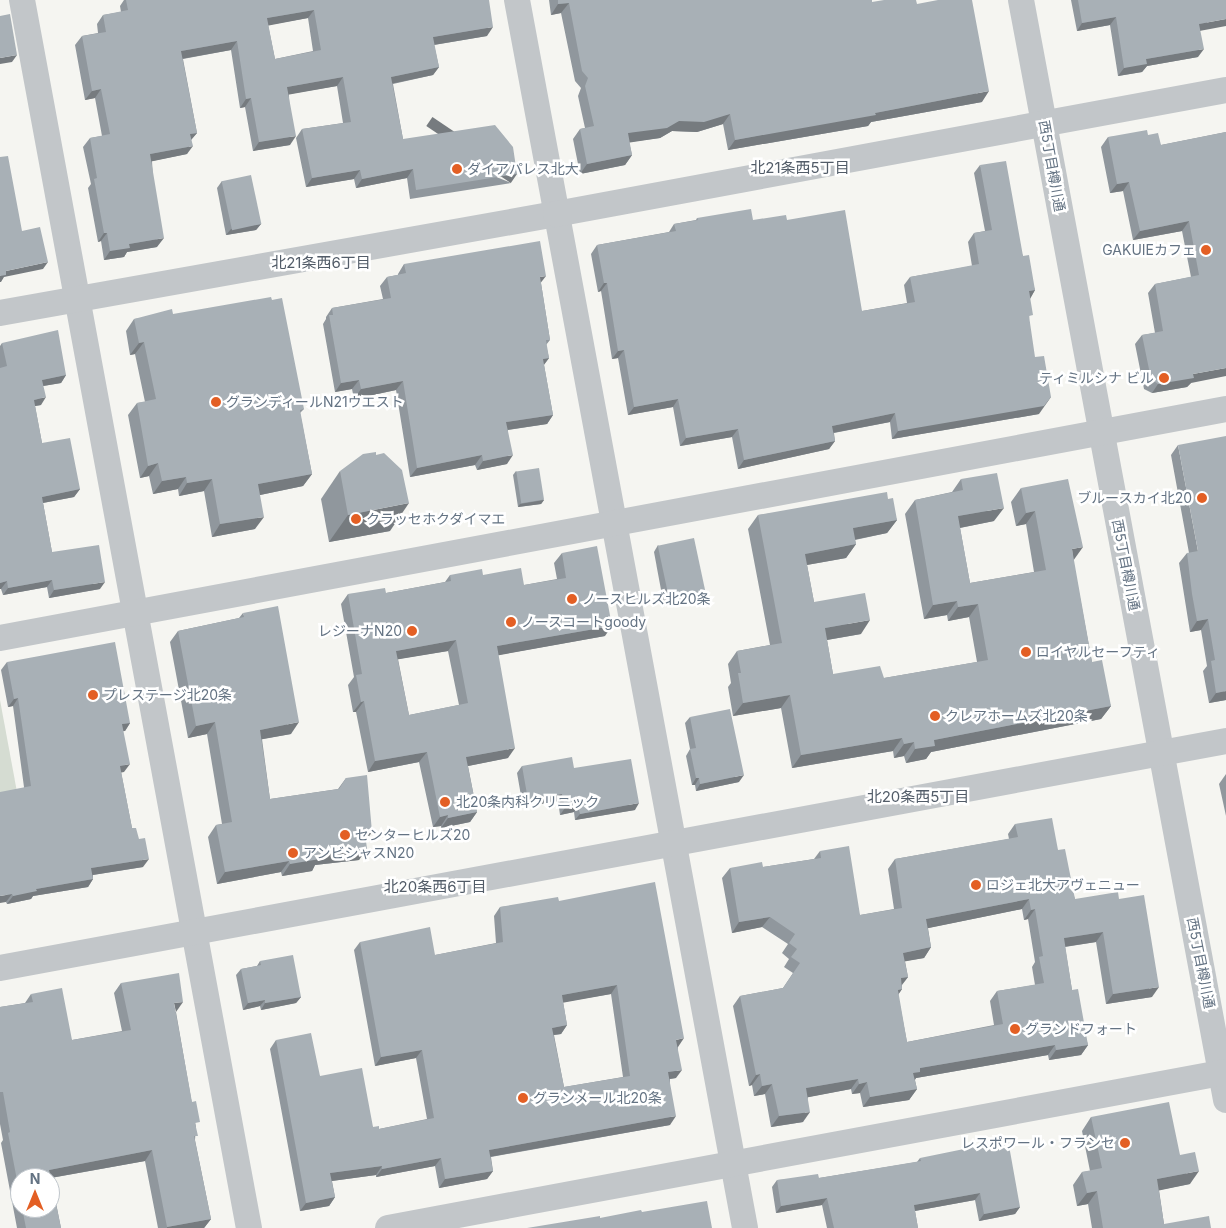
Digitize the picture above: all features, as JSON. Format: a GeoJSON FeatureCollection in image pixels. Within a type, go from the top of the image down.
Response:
{"type":"FeatureCollection","features":[{"type":"Feature","properties":{"kind":"street"},"geometry":{"type":"LineString","coordinates":[[22,0],[249,1228]]}},
{"type":"Feature","properties":{"kind":"street"},"geometry":{"type":"LineString","coordinates":[[517,0],[745,1228]]}},
{"type":"Feature","properties":{"kind":"street","name":"西5丁目樽川通"},"geometry":{"type":"LineString","coordinates":[[1021,0],[1161,753],[1224,1072],[1226,1100]]}},
{"type":"Feature","properties":{"kind":"street"},"geometry":{"type":"LineString","coordinates":[[0,314],[556,214],[1226,90]]}},
{"type":"Feature","properties":{"kind":"street"},"geometry":{"type":"LineString","coordinates":[[0,638],[1226,409]]}},
{"type":"Feature","properties":{"kind":"street"},"geometry":{"type":"LineString","coordinates":[[0,968],[1226,741]]}},
{"type":"Feature","properties":{"kind":"street"},"geometry":{"type":"LineString","coordinates":[[388,1228],[1224,1072]]}},
{"type":"Feature","properties":{"kind":"shaded area"},"geometry":{"type":"Polygon","coordinates":[[[0,700],[17,792],[0,795],[0,700]]]}},
{"type":"Feature","properties":{"kind":"building"},"geometry":{"type":"Polygon","coordinates":[[[126,0],[489,0],[493,27],[433,37],[439,67],[391,77],[403,139],[495,125],[513,147],[517,174],[416,190],[413,169],[362,179],[360,170],[312,178],[302,129],[351,122],[343,77],[287,87],[296,136],[259,142],[251,98],[246,99],[237,41],[181,51],[197,133],[190,134],[193,146],[150,154],[164,238],[129,244],[130,248],[110,251],[107,233],[104,233],[94,179],[97,178],[90,138],[110,134],[101,89],[92,91],[82,36],[106,32],[103,15],[128,10],[126,0]],[[314,10],[267,18],[275,59],[321,50],[314,10]]]}},
{"type":"Feature","properties":{"kind":"building"},"geometry":{"type":"Polygon","coordinates":[[[558,0],[872,0],[872,2],[916,0],[917,4],[938,0],[972,0],[989,91],[875,113],[876,115],[735,140],[730,114],[704,122],[679,121],[667,128],[628,133],[632,155],[587,164],[580,129],[594,126],[585,86],[588,78],[582,71],[569,3],[558,4],[558,0]]]}},
{"type":"Feature","properties":{"kind":"building"},"geometry":{"type":"Polygon","coordinates":[[[1078,0],[1226,0],[1226,19],[1199,24],[1204,49],[1146,59],[1147,64],[1124,68],[1116,17],[1082,23],[1078,0]]]}},
{"type":"Feature","properties":{"kind":"building"},"geometry":{"type":"Polygon","coordinates":[[[10,14],[17,55],[0,58],[0,16],[10,14]]]}},
{"type":"Feature","properties":{"kind":"building"},"geometry":{"type":"Polygon","coordinates":[[[1147,130],[1148,135],[1158,133],[1161,145],[1226,132],[1226,368],[1193,374],[1194,378],[1158,384],[1151,379],[1142,335],[1163,331],[1155,284],[1199,275],[1189,221],[1140,231],[1129,182],[1117,184],[1108,137],[1147,130]]]}},
{"type":"Feature","properties":{"kind":"building"},"geometry":{"type":"Polygon","coordinates":[[[8,156],[22,231],[40,227],[48,262],[6,271],[6,275],[0,276],[0,157],[8,156]]]}},
{"type":"Feature","properties":{"kind":"building"},"geometry":{"type":"Polygon","coordinates":[[[1006,161],[1023,256],[1029,255],[1035,290],[1029,291],[1033,315],[1029,316],[1035,357],[1044,356],[1051,397],[1044,406],[898,431],[895,413],[832,426],[835,441],[744,460],[738,429],[686,438],[678,399],[634,407],[624,350],[618,351],[607,283],[604,283],[597,245],[676,231],[674,224],[751,209],[753,220],[786,215],[787,220],[845,210],[862,311],[915,302],[910,277],[979,264],[974,233],[992,230],[980,165],[1006,161]]]}},
{"type":"Feature","properties":{"kind":"building"},"geometry":{"type":"Polygon","coordinates":[[[251,175],[261,224],[232,230],[222,181],[251,175]]]}},
{"type":"Feature","properties":{"kind":"building"},"geometry":{"type":"Polygon","coordinates":[[[540,241],[546,276],[540,277],[550,340],[546,340],[549,358],[543,359],[553,415],[506,422],[513,455],[483,461],[482,455],[417,468],[403,381],[361,389],[359,380],[341,383],[329,315],[333,315],[332,308],[391,298],[387,277],[406,273],[404,264],[540,241]]]}},
{"type":"Feature","properties":{"kind":"building"},"geometry":{"type":"Polygon","coordinates":[[[271,297],[272,300],[282,298],[304,409],[300,410],[312,474],[258,484],[264,517],[220,524],[212,479],[187,483],[186,477],[162,481],[158,463],[148,466],[137,403],[156,399],[144,342],[139,343],[134,319],[172,309],[173,314],[271,297]]]}},
{"type":"Feature","properties":{"kind":"building"},"geometry":{"type":"Polygon","coordinates":[[[58,330],[66,375],[42,380],[46,397],[34,400],[42,443],[70,438],[80,489],[42,497],[52,552],[99,545],[105,582],[54,590],[52,580],[8,588],[7,581],[0,583],[0,368],[7,366],[2,343],[58,330]]]}},
{"type":"Feature","properties":{"kind":"building"},"geometry":{"type":"Polygon","coordinates":[[[1226,436],[1226,691],[1216,693],[1211,661],[1215,660],[1208,619],[1197,621],[1192,594],[1187,553],[1198,551],[1178,445],[1226,436]]]}},
{"type":"Feature","properties":{"kind":"building"},"geometry":{"type":"Polygon","coordinates":[[[376,452],[376,455],[384,453],[402,470],[409,503],[348,515],[340,471],[363,454],[376,452]]]}},
{"type":"Feature","properties":{"kind":"building"},"geometry":{"type":"Polygon","coordinates":[[[539,468],[544,500],[521,503],[516,472],[539,468]]]}},
{"type":"Feature","properties":{"kind":"building"},"geometry":{"type":"Polygon","coordinates":[[[997,473],[1004,508],[958,516],[970,583],[1046,570],[1035,511],[1026,513],[1021,488],[1068,479],[1083,547],[1072,549],[1092,662],[1102,660],[1111,706],[934,740],[935,746],[915,749],[914,742],[904,744],[902,738],[801,755],[790,695],[743,703],[738,673],[741,673],[737,651],[782,643],[758,515],[887,492],[888,499],[893,498],[897,520],[853,528],[856,544],[805,554],[814,602],[865,593],[870,620],[825,628],[833,674],[880,666],[884,678],[988,660],[978,604],[958,607],[957,601],[933,605],[915,500],[963,490],[961,479],[997,473]]]}},
{"type":"Feature","properties":{"kind":"building"},"geometry":{"type":"Polygon","coordinates":[[[694,538],[705,592],[669,599],[658,546],[694,538]]]}},
{"type":"Feature","properties":{"kind":"building"},"geometry":{"type":"Polygon","coordinates":[[[597,546],[612,626],[497,646],[515,748],[466,757],[477,812],[448,818],[448,815],[440,817],[427,752],[375,761],[364,701],[361,702],[356,675],[362,674],[348,594],[385,588],[386,593],[451,581],[450,575],[482,569],[483,575],[521,568],[524,585],[566,578],[562,553],[597,546]],[[456,640],[396,651],[409,715],[468,703],[456,640]]]}},
{"type":"Feature","properties":{"kind":"building"},"geometry":{"type":"Polygon","coordinates":[[[278,606],[299,722],[260,730],[270,799],[339,789],[346,778],[367,775],[372,832],[365,833],[367,849],[319,854],[320,859],[290,864],[289,861],[225,872],[216,825],[232,822],[215,722],[196,726],[178,631],[244,617],[243,613],[278,606]]]}},
{"type":"Feature","properties":{"kind":"building"},"geometry":{"type":"Polygon","coordinates":[[[115,642],[130,723],[122,724],[130,764],[120,766],[132,828],[136,828],[139,839],[145,838],[149,859],[91,868],[93,879],[36,889],[37,891],[13,896],[12,894],[0,896],[0,792],[31,786],[18,698],[14,699],[7,662],[115,642]]]}},
{"type":"Feature","properties":{"kind":"building"},"geometry":{"type":"Polygon","coordinates":[[[730,709],[744,775],[700,784],[699,778],[696,778],[690,749],[696,748],[690,717],[730,709]]]}},
{"type":"Feature","properties":{"kind":"building"},"geometry":{"type":"Polygon","coordinates":[[[572,757],[574,768],[631,759],[639,803],[580,814],[578,806],[565,808],[562,794],[528,800],[522,766],[572,757]]]}},
{"type":"Feature","properties":{"kind":"building"},"geometry":{"type":"Polygon","coordinates":[[[1052,818],[1058,850],[1065,849],[1075,899],[1118,892],[1119,899],[1144,895],[1159,987],[1113,994],[1103,932],[1064,938],[1072,990],[1078,989],[1088,1045],[1056,1050],[1055,1045],[920,1068],[920,1072],[913,1073],[917,1089],[870,1097],[867,1082],[859,1084],[858,1079],[806,1088],[810,1112],[779,1116],[772,1084],[762,1086],[760,1074],[756,1075],[740,996],[783,988],[800,963],[791,957],[797,949],[789,943],[795,934],[770,917],[739,922],[730,868],[762,862],[763,867],[821,858],[820,851],[849,846],[860,915],[902,908],[895,859],[1018,837],[1015,824],[1052,818]],[[1029,899],[926,919],[931,947],[903,953],[908,977],[901,978],[902,989],[898,990],[907,1042],[1003,1024],[997,991],[1044,983],[1039,957],[1043,956],[1035,909],[1031,910],[1029,899]]]}},
{"type":"Feature","properties":{"kind":"building"},"geometry":{"type":"Polygon","coordinates":[[[655,882],[684,1038],[676,1040],[682,1070],[668,1072],[676,1116],[489,1150],[493,1171],[445,1179],[441,1158],[382,1169],[382,1166],[330,1173],[335,1197],[306,1203],[276,1040],[311,1033],[320,1076],[362,1068],[373,1127],[379,1126],[379,1129],[434,1118],[422,1050],[381,1057],[360,942],[430,927],[435,955],[503,942],[500,907],[558,897],[559,901],[655,882]],[[617,985],[562,995],[567,1025],[552,1028],[564,1087],[630,1076],[617,985]]]}},
{"type":"Feature","properties":{"kind":"building"},"geometry":{"type":"Polygon","coordinates":[[[293,955],[301,997],[265,1003],[265,1000],[248,1003],[241,969],[261,965],[260,961],[293,955]]]}},
{"type":"Feature","properties":{"kind":"building"},"geometry":{"type":"Polygon","coordinates":[[[179,973],[183,1002],[174,1003],[192,1102],[196,1101],[200,1122],[195,1123],[198,1136],[194,1136],[211,1219],[167,1227],[152,1150],[59,1168],[15,1168],[3,1092],[0,1092],[0,1007],[33,1002],[31,994],[62,988],[72,1040],[131,1030],[121,983],[179,973]]]}},
{"type":"Feature","properties":{"kind":"building"},"geometry":{"type":"Polygon","coordinates":[[[1169,1102],[1180,1155],[1195,1152],[1199,1171],[1157,1179],[1164,1224],[1209,1216],[1211,1228],[1103,1228],[1097,1191],[1087,1193],[1082,1172],[1102,1168],[1091,1117],[1169,1102]]]}},
{"type":"Feature","properties":{"kind":"building"},"geometry":{"type":"Polygon","coordinates":[[[1008,1140],[1020,1207],[984,1214],[980,1193],[914,1205],[918,1228],[834,1228],[827,1198],[781,1206],[777,1180],[818,1174],[819,1178],[921,1161],[920,1158],[1008,1140]]]}},
{"type":"Feature","properties":{"kind":"building"},"geometry":{"type":"Polygon","coordinates":[[[707,1201],[712,1228],[527,1228],[600,1216],[600,1218],[641,1210],[642,1212],[707,1201]]]}},
{"type":"Feature","properties":{"kind":"building"},"geometry":{"type":"Polygon","coordinates":[[[24,1218],[59,1218],[61,1228],[26,1228],[24,1218]]]}},
{"type":"Feature","properties":{"kind":"place","name":"ダイアパレス北大"},"geometry":{"type":"Point","coordinates":[457,169]}},
{"type":"Feature","properties":{"kind":"place","name":"GAKUIEカフェ"},"geometry":{"type":"Point","coordinates":[1206,250]}},
{"type":"Feature","properties":{"kind":"place","name":"ティミルシナ ビル"},"geometry":{"type":"Point","coordinates":[1164,378]}},
{"type":"Feature","properties":{"kind":"place","name":"グランディールN21ウエスト"},"geometry":{"type":"Point","coordinates":[216,402]}},
{"type":"Feature","properties":{"kind":"place","name":"ブルースカイ北20"},"geometry":{"type":"Point","coordinates":[1202,498]}},
{"type":"Feature","properties":{"kind":"place","name":"クラッセホクダイマエ"},"geometry":{"type":"Point","coordinates":[356,519]}},
{"type":"Feature","properties":{"kind":"place","name":"ノースヒルズ北20条"},"geometry":{"type":"Point","coordinates":[572,599]}},
{"type":"Feature","properties":{"kind":"place","name":"ノースコートgoody"},"geometry":{"type":"Point","coordinates":[511,622]}},
{"type":"Feature","properties":{"kind":"place","name":"レジーナN20"},"geometry":{"type":"Point","coordinates":[412,631]}},
{"type":"Feature","properties":{"kind":"place","name":"ロイヤルセーフティ"},"geometry":{"type":"Point","coordinates":[1026,652]}},
{"type":"Feature","properties":{"kind":"place","name":"プレステージ北20条"},"geometry":{"type":"Point","coordinates":[93,695]}},
{"type":"Feature","properties":{"kind":"place","name":"クレアホームズ北20条"},"geometry":{"type":"Point","coordinates":[935,716]}},
{"type":"Feature","properties":{"kind":"place","name":"北20条内科クリニック"},"geometry":{"type":"Point","coordinates":[445,802]}},
{"type":"Feature","properties":{"kind":"place","name":"センターヒルズ20"},"geometry":{"type":"Point","coordinates":[345,835]}},
{"type":"Feature","properties":{"kind":"place","name":"アンビシャスN20"},"geometry":{"type":"Point","coordinates":[293,853]}},
{"type":"Feature","properties":{"kind":"place","name":"ロジェ北大アヴェニュー"},"geometry":{"type":"Point","coordinates":[976,885]}},
{"type":"Feature","properties":{"kind":"place","name":"グランドフォート"},"geometry":{"type":"Point","coordinates":[1015,1029]}},
{"type":"Feature","properties":{"kind":"place","name":"グランメール北20条"},"geometry":{"type":"Point","coordinates":[523,1098]}},
{"type":"Feature","properties":{"kind":"place","name":"レスポワール・フランセ"},"geometry":{"type":"Point","coordinates":[1125,1143]}},
{"type":"Feature","properties":{"kind":"district","name":"北21条西5丁目"},"geometry":{"type":"Point","coordinates":[800,168]}},
{"type":"Feature","properties":{"kind":"district","name":"北21条西6丁目"},"geometry":{"type":"Point","coordinates":[321,263]}},
{"type":"Feature","properties":{"kind":"district","name":"北20条西5丁目"},"geometry":{"type":"Point","coordinates":[918,797]}},
{"type":"Feature","properties":{"kind":"district","name":"北20条西6丁目"},"geometry":{"type":"Point","coordinates":[435,887]}}]}
